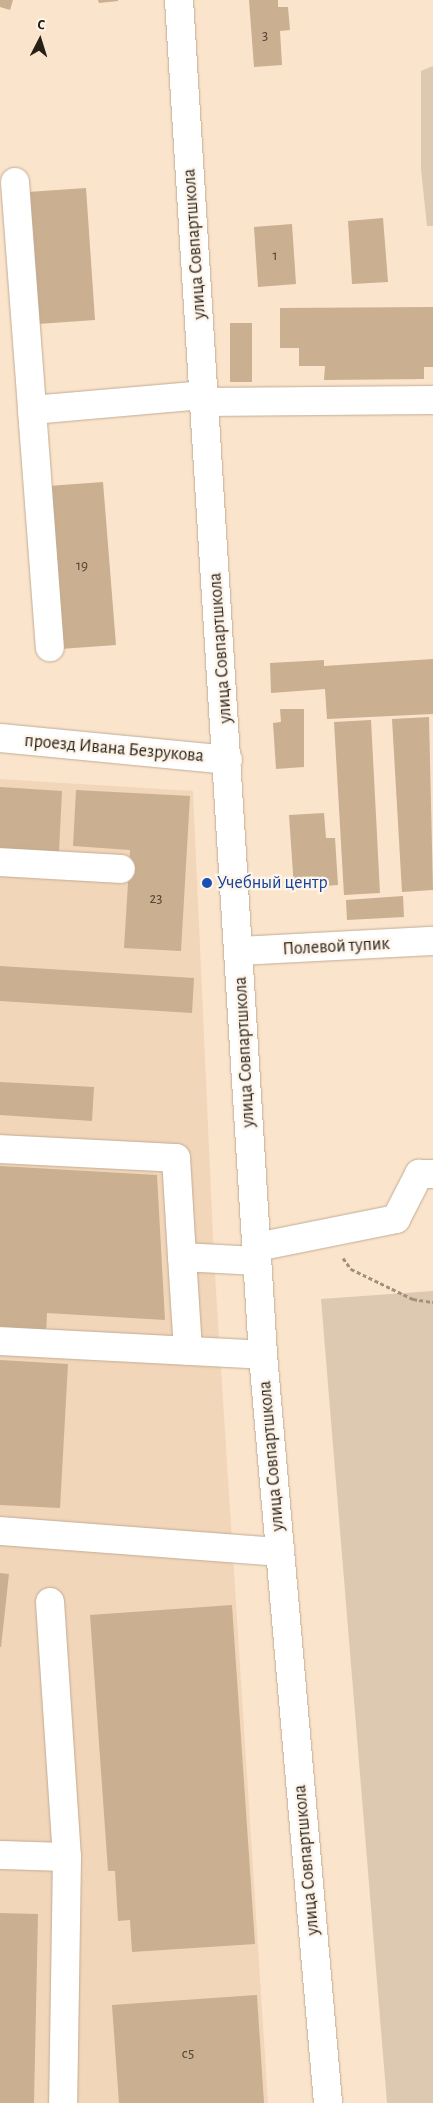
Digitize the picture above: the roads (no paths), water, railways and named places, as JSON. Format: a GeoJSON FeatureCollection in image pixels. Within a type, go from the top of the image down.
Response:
{"type":"FeatureCollection","features":[{"type":"Feature","properties":{"kind":"street","name":"улица Совпартшкола"},"geometry":{"type":"LineString","coordinates":[[179,0],[228,760],[263,1355],[328,2103]]}},
{"type":"Feature","properties":{"kind":"street"},"geometry":{"type":"LineString","coordinates":[[15,182],[50,647]]}},
{"type":"Feature","properties":{"kind":"street"},"geometry":{"type":"LineString","coordinates":[[32,410],[205,399],[433,400]]}},
{"type":"Feature","properties":{"kind":"street","name":"проезд Ивана Безрукова"},"geometry":{"type":"LineString","coordinates":[[0,738],[228,760]]}},
{"type":"Feature","properties":{"kind":"street"},"geometry":{"type":"LineString","coordinates":[[0,862],[120,869]]}},
{"type":"Feature","properties":{"kind":"street","name":"Полевой тупик"},"geometry":{"type":"LineString","coordinates":[[239,951],[433,941]]}},
{"type":"Feature","properties":{"kind":"street"},"geometry":{"type":"LineString","coordinates":[[0,1149],[176,1158],[188,1351]]}},
{"type":"Feature","properties":{"kind":"street"},"geometry":{"type":"LineString","coordinates":[[182,1257],[257,1254],[324,1233],[396,1219],[419,1174],[433,1174]]}},
{"type":"Feature","properties":{"kind":"street"},"geometry":{"type":"LineString","coordinates":[[0,1341],[263,1355]]}},
{"type":"Feature","properties":{"kind":"street"},"geometry":{"type":"LineString","coordinates":[[0,1531],[280,1552]]}},
{"type":"Feature","properties":{"kind":"street"},"geometry":{"type":"LineString","coordinates":[[50,1602],[67,1857],[63,2103]]}},
{"type":"Feature","properties":{"kind":"street"},"geometry":{"type":"LineString","coordinates":[[0,1855],[67,1857]]}},
{"type":"Feature","properties":{"kind":"place","name":"Учебный центр"},"geometry":{"type":"Point","coordinates":[207,883]}}]}
